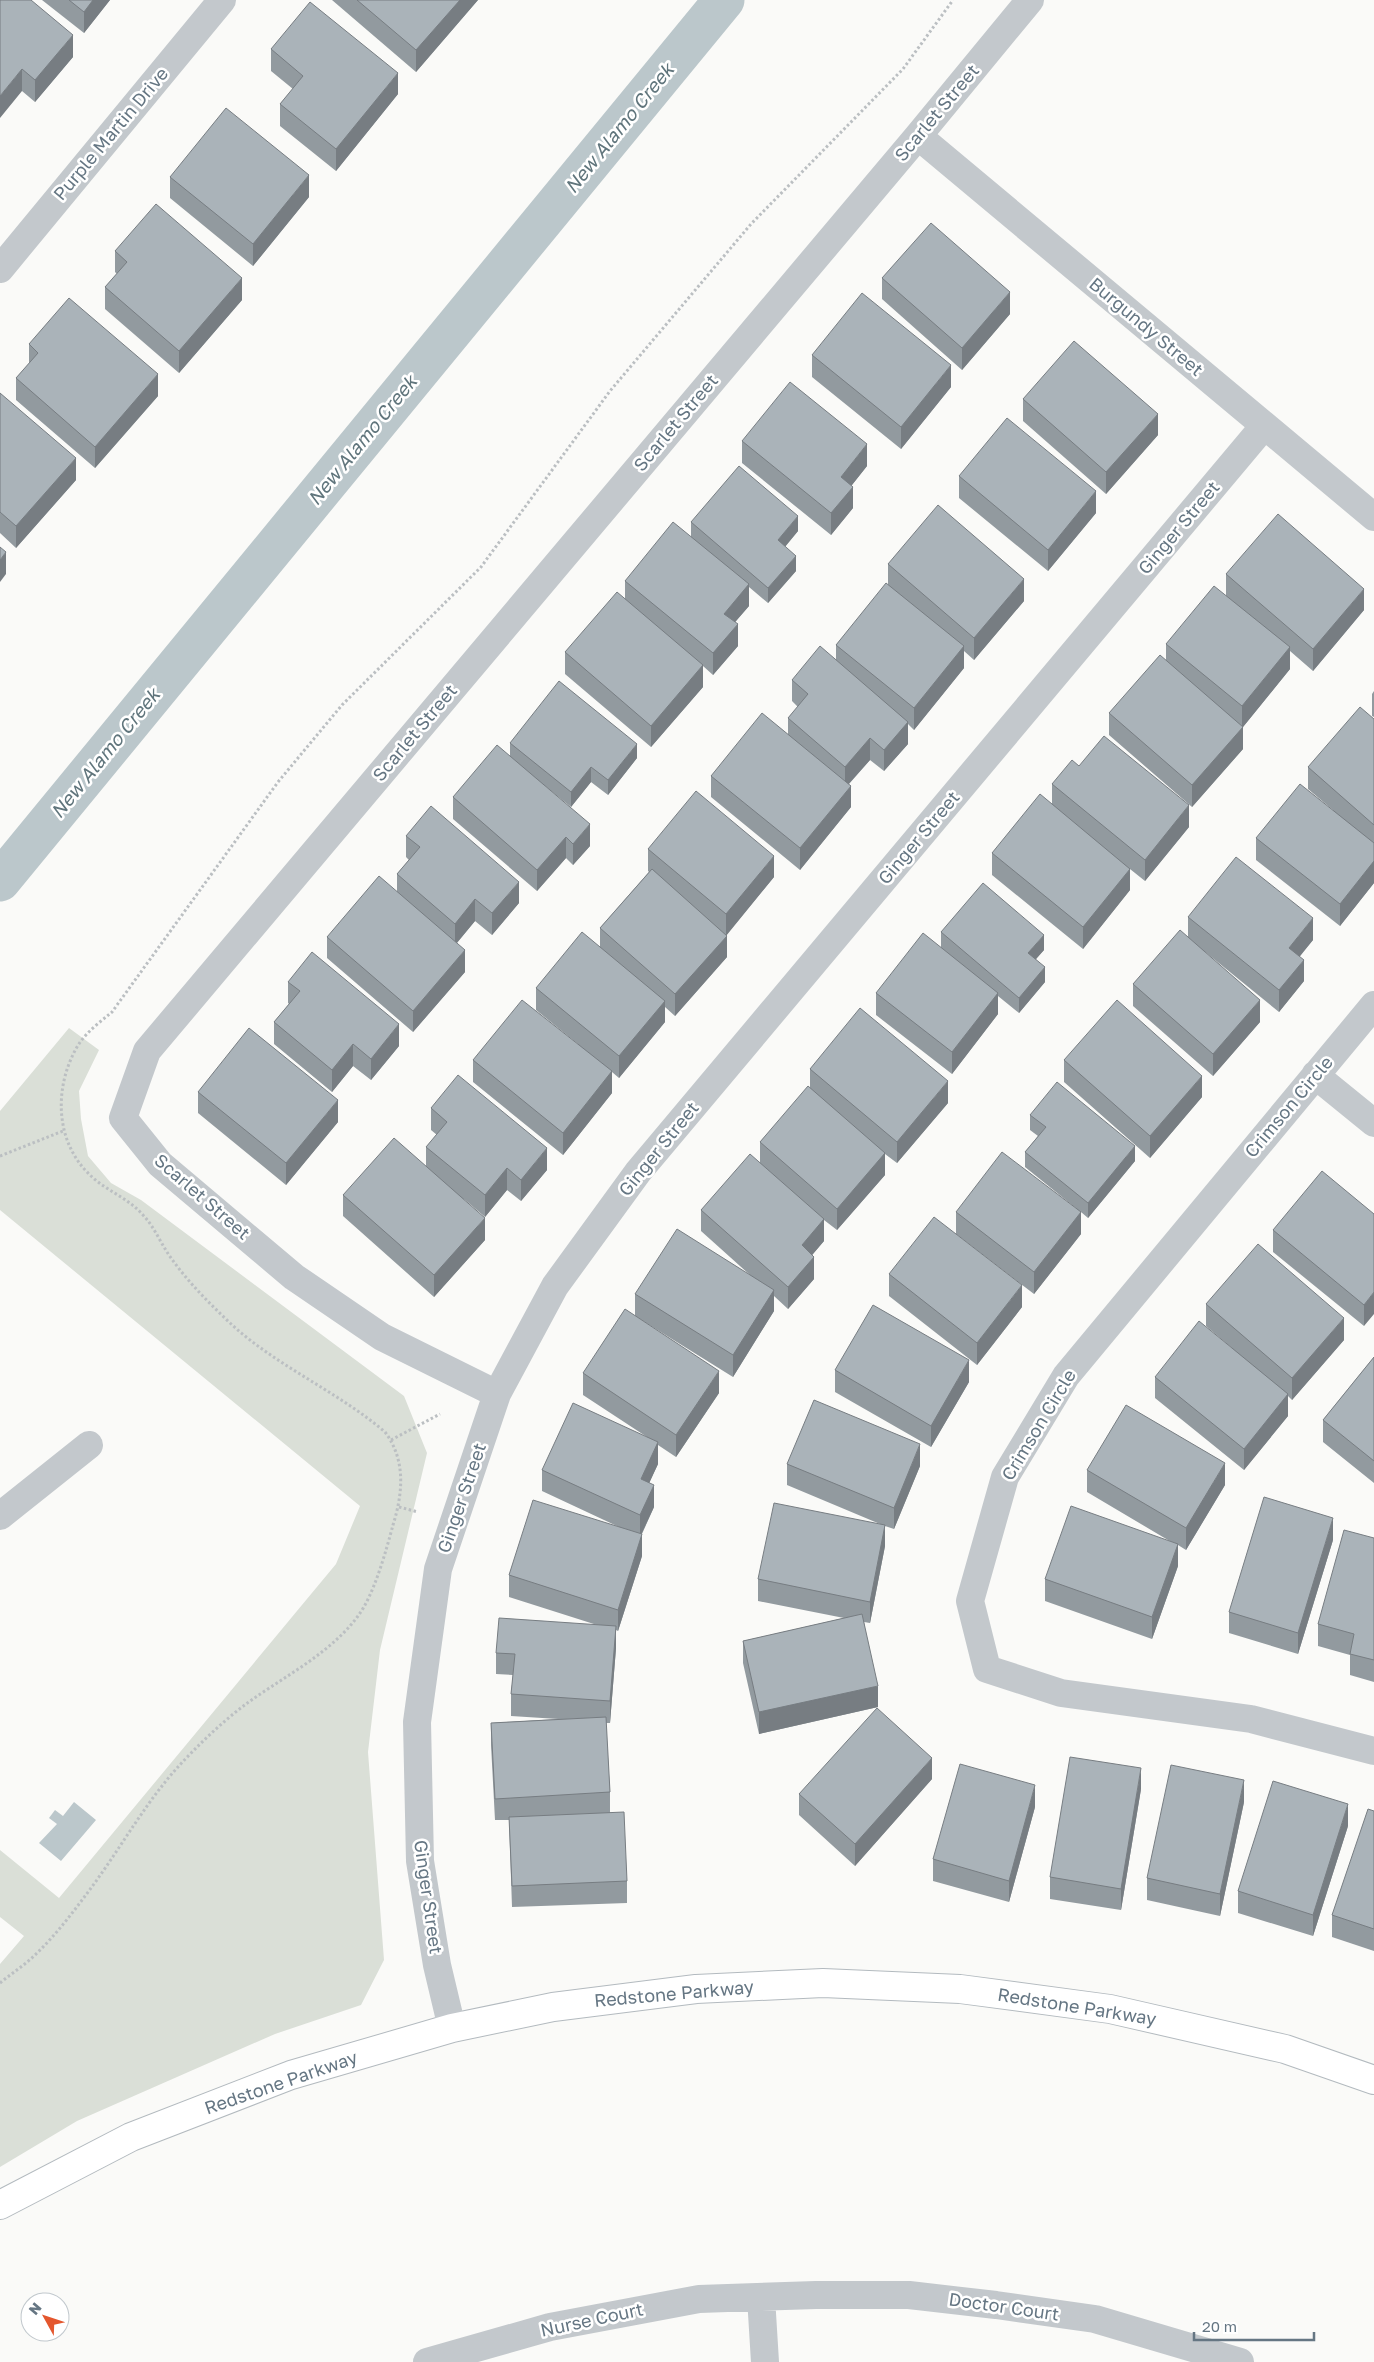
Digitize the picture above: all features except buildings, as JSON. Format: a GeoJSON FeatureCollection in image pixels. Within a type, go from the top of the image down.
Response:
{"type":"FeatureCollection","features":[{"type":"Feature","properties":{"kind":"street","name":"Purple Martin Drive"},"geometry":{"type":"LineString","coordinates":[[0,269],[222,0]]}},
{"type":"Feature","properties":{"kind":"street","name":"Scarlet Street"},"geometry":{"type":"LineString","coordinates":[[497,1394],[382,1337],[294,1276],[160,1164],[123,1118],[147,1051],[918,136],[1030,0]]}},
{"type":"Feature","properties":{"kind":"street","name":"Burgundy Street"},"geometry":{"type":"LineString","coordinates":[[918,136],[1374,517]]}},
{"type":"Feature","properties":{"kind":"street","name":"Ginger Street"},"geometry":{"type":"LineString","coordinates":[[452,2028],[437,1965],[420,1861],[417,1722],[438,1570],[497,1394],[555,1286],[638,1172],[1264,426]]}},
{"type":"Feature","properties":{"kind":"street","name":"Crimson Circle"},"geometry":{"type":"LineString","coordinates":[[1374,1005],[1066,1376],[1005,1477],[970,1601],[987,1668],[1061,1693],[1251,1719],[1374,1751]]}},
{"type":"Feature","properties":{"kind":"street"},"geometry":{"type":"LineString","coordinates":[[1315,1075],[1374,1123]]}},
{"type":"Feature","properties":{"kind":"street"},"geometry":{"type":"LineString","coordinates":[[0,1516],[89,1445]]}},
{"type":"Feature","properties":{"kind":"street","name":"Redstone Parkway"},"geometry":{"type":"LineString","coordinates":[[0,2205],[132,2137],[291,2076],[452,2028],[553,2007],[696,1990],[822,1983],[960,1989],[1110,2009],[1285,2049],[1374,2080]]}},
{"type":"Feature","properties":{"kind":"street","name":"Doctor Court"},"geometry":{"type":"LineString","coordinates":[[761,2297],[909,2295],[996,2304],[1095,2320],[1240,2362]]}},
{"type":"Feature","properties":{"kind":"street"},"geometry":{"type":"LineString","coordinates":[[761,2297],[765,2362]]}},
{"type":"Feature","properties":{"kind":"street","name":"Nurse Court"},"geometry":{"type":"LineString","coordinates":[[427,2362],[550,2327],[699,2299],[761,2297]]}},
{"type":"Feature","properties":{"kind":"path"},"geometry":{"type":"LineString","coordinates":[[0,1983],[35,1955],[61,1926],[92,1888],[177,1769],[244,1706],[325,1648],[359,1616],[366,1604],[399,1507],[402,1482],[399,1459],[392,1440],[376,1424],[231,1324],[183,1274],[142,1214],[102,1187],[86,1172],[68,1147],[63,1131],[62,1094],[68,1069],[77,1046],[91,1030],[112,1012],[278,782],[342,706],[481,567],[610,391],[751,224],[903,69],[953,0]]}},
{"type":"Feature","properties":{"kind":"path"},"geometry":{"type":"LineString","coordinates":[[0,1156],[63,1131]]}},
{"type":"Feature","properties":{"kind":"path"},"geometry":{"type":"LineString","coordinates":[[392,1440],[440,1414]]}},
{"type":"Feature","properties":{"kind":"path"},"geometry":{"type":"LineString","coordinates":[[399,1507],[418,1512]]}},
{"type":"Feature","properties":{"kind":"shaded area"},"geometry":{"type":"Polygon","coordinates":[[[69,1028],[99,1050],[79,1091],[81,1119],[88,1156],[111,1183],[141,1200],[404,1396],[427,1453],[380,1650],[368,1752],[384,1960],[361,2005],[275,2034],[77,2121],[0,2167],[0,1964],[24,1936],[0,1917],[0,1850],[59,1898],[336,1564],[360,1506],[0,1210],[0,1111],[69,1028]]]}},
{"type":"Feature","properties":{"kind":"shaded area"},"geometry":{"type":"Polygon","coordinates":[[[74,1802],[96,1820],[61,1861],[39,1843],[57,1824],[49,1818],[55,1810],[63,1816],[74,1802]]]}},
{"type":"Feature","properties":{"kind":"waterway","name":"New Alamo Creek"},"geometry":{"type":"LineString","coordinates":[[0,881],[724,0]]}}]}
